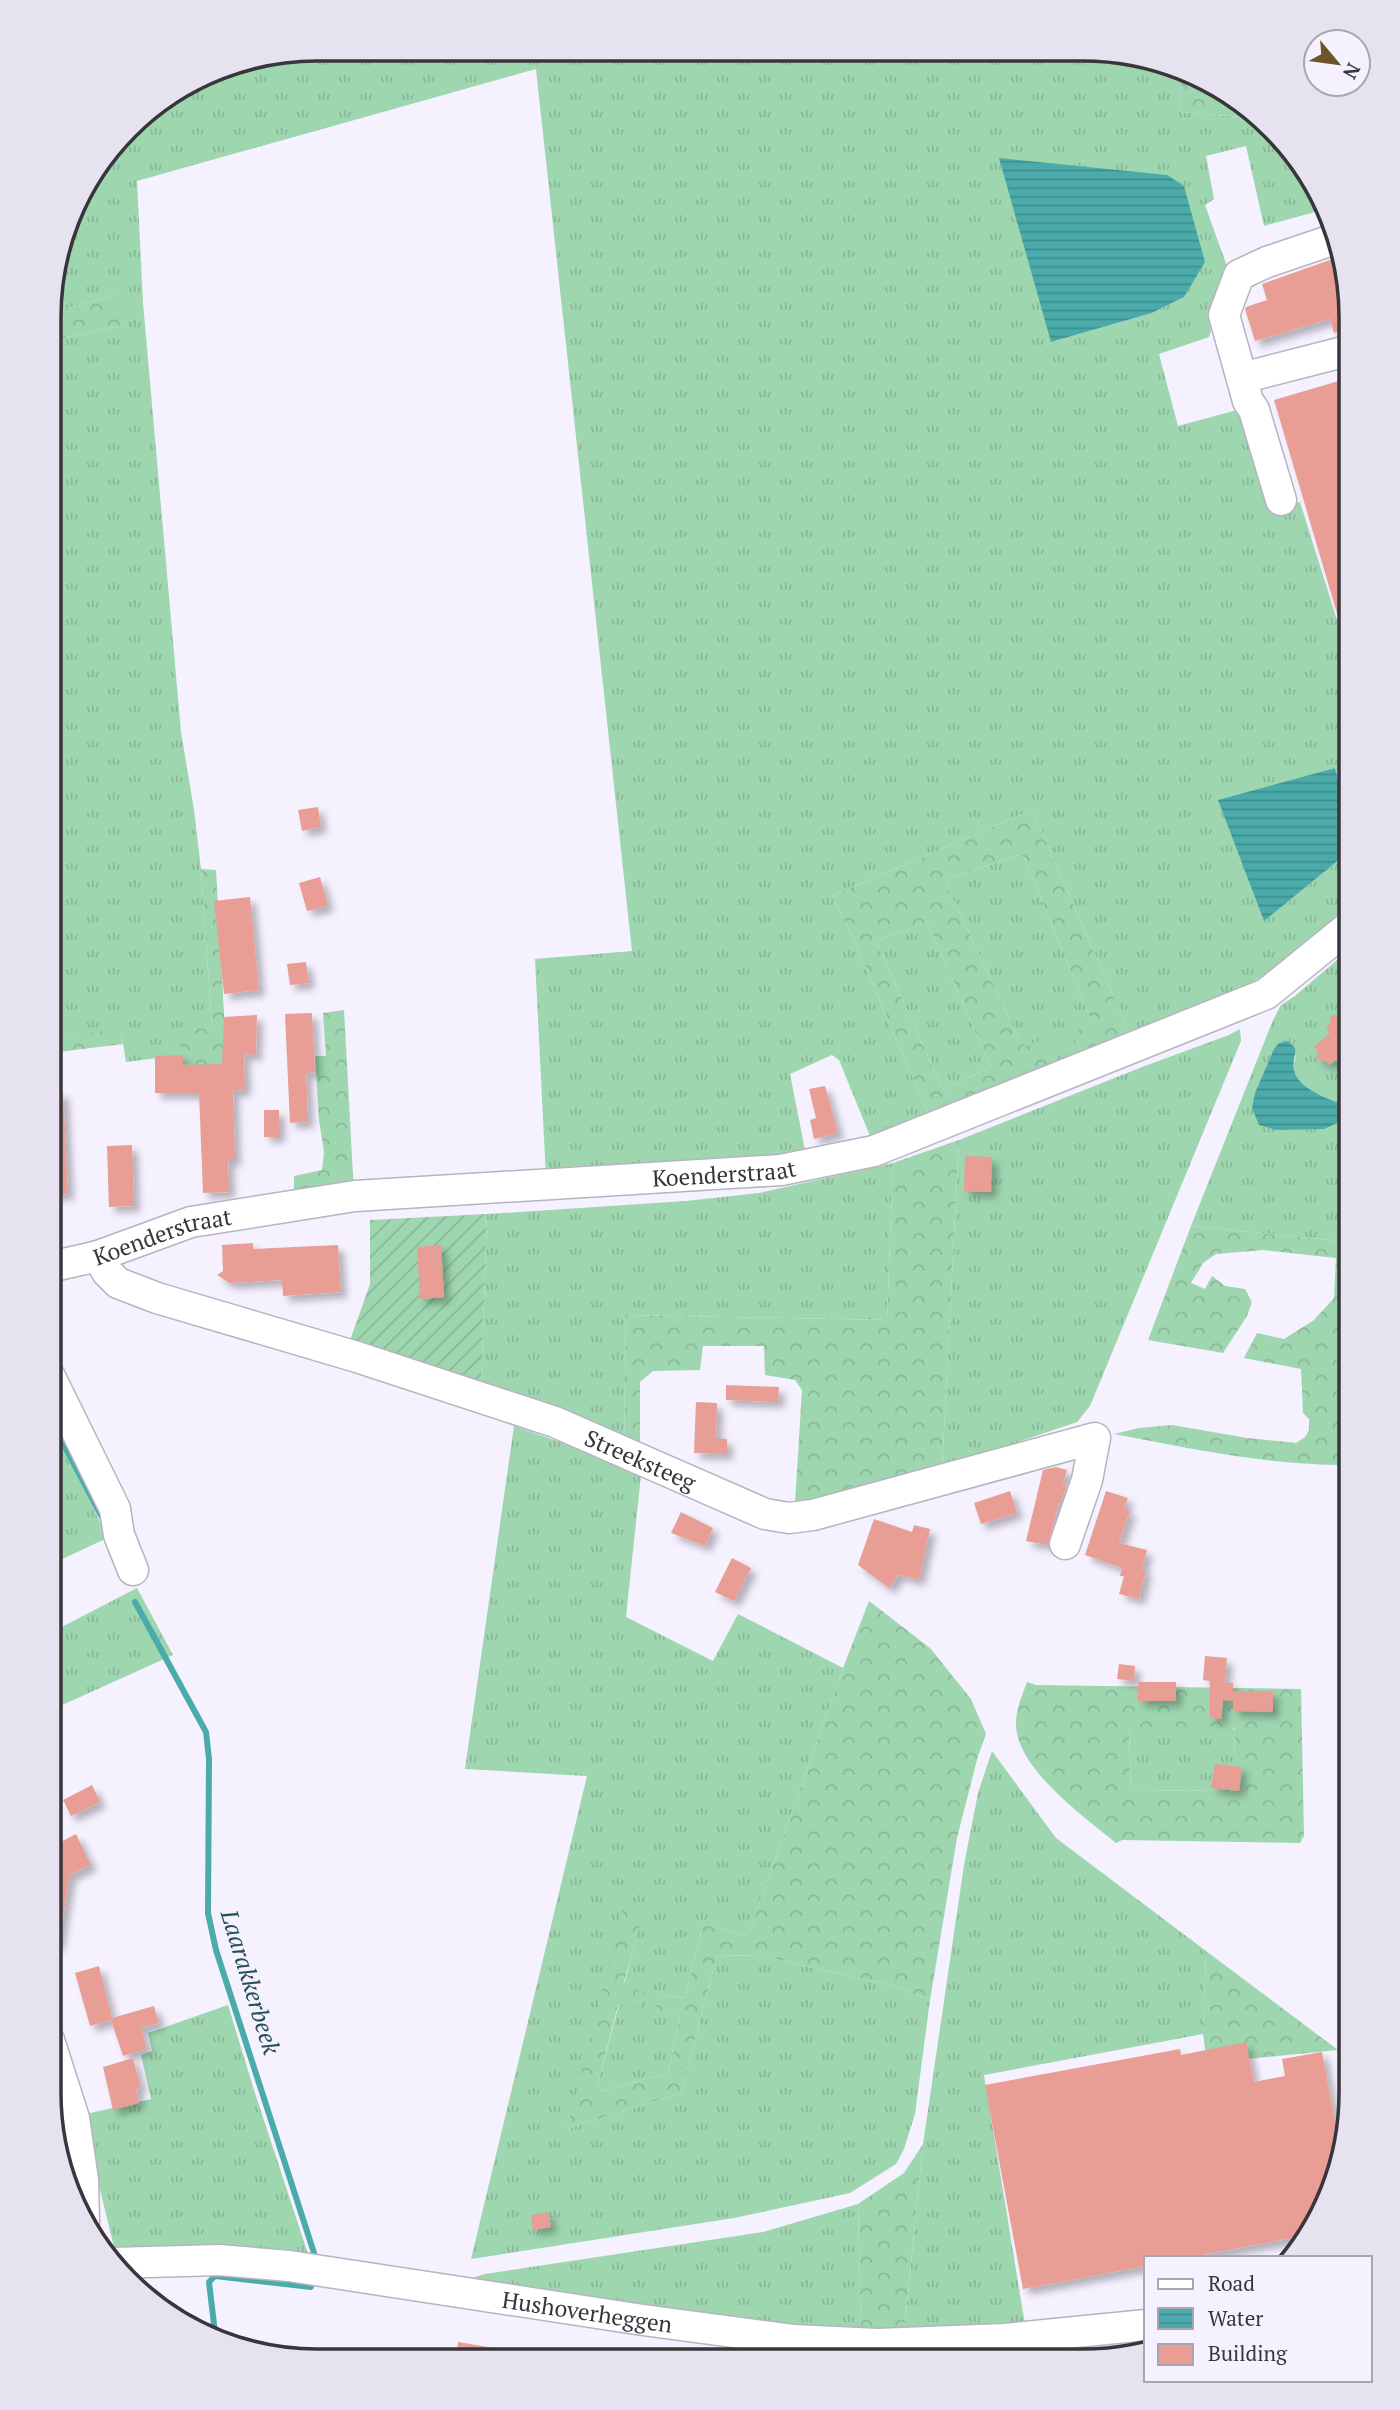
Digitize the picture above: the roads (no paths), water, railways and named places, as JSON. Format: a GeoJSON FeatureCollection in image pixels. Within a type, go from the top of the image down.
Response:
{"type":"FeatureCollection","features":[{"type":"Feature","properties":{"kind":"street"},"geometry":{"type":"LineString","coordinates":[[1281,500],[1254,410],[1248,401],[1224,314],[1239,275],[1267,262],[1327,242]]}},
{"type":"Feature","properties":{"kind":"street"},"geometry":{"type":"LineString","coordinates":[[1242,378],[1339,353]]}},
{"type":"Feature","properties":{"kind":"street","name":"Koenderstraat"},"geometry":{"type":"LineString","coordinates":[[61,1265],[99,1256],[191,1222],[355,1196],[781,1170],[874,1151],[1266,994],[1339,935]]}},
{"type":"Feature","properties":{"kind":"street","name":"Streeksteeg"},"geometry":{"type":"LineString","coordinates":[[99,1256],[107,1272],[118,1283],[156,1298],[358,1357],[555,1422],[765,1514],[789,1518],[813,1515],[1095,1438],[1087,1480],[1065,1544]]}},
{"type":"Feature","properties":{"kind":"street"},"geometry":{"type":"LineString","coordinates":[[61,1399],[115,1509],[119,1535],[133,1570]]}},
{"type":"Feature","properties":{"kind":"street"},"geometry":{"type":"LineString","coordinates":[[61,2077],[74,2118],[83,2196]]}},
{"type":"Feature","properties":{"kind":"street","name":"Hushoverheggen"},"geometry":{"type":"LineString","coordinates":[[126,2263],[219,2260],[289,2266],[642,2320],[794,2340],[878,2344],[1005,2339],[1144,2325]]}},
{"type":"Feature","properties":{"kind":"water"},"geometry":{"type":"Polygon","coordinates":[[[999,158],[1167,175],[1184,186],[1205,262],[1184,297],[1152,313],[1051,342],[999,158]]]}},
{"type":"Feature","properties":{"kind":"water"},"geometry":{"type":"Polygon","coordinates":[[[1335,768],[1339,783],[1339,860],[1264,921],[1218,800],[1335,768]]]}},
{"type":"Feature","properties":{"kind":"water"},"geometry":{"type":"Polygon","coordinates":[[[1288,1041],[1295,1048],[1294,1067],[1296,1077],[1301,1082],[1316,1093],[1339,1102],[1339,1122],[1324,1129],[1276,1130],[1259,1125],[1252,1108],[1255,1093],[1279,1043],[1288,1041]]]}},
{"type":"Feature","properties":{"kind":"waterway","name":"Laarakkerbeek"},"geometry":{"type":"LineString","coordinates":[[61,1439],[103,1519]]}},
{"type":"Feature","properties":{"kind":"waterway","name":"Laarakkerbeek"},"geometry":{"type":"LineString","coordinates":[[135,1602],[206,1732],[209,1759],[208,1913],[216,1950],[315,2256]]}},
{"type":"Feature","properties":{"kind":"waterway","name":"Laarakkerbeek"},"geometry":{"type":"LineString","coordinates":[[214,2327],[209,2282],[215,2276],[311,2287]]}}]}
